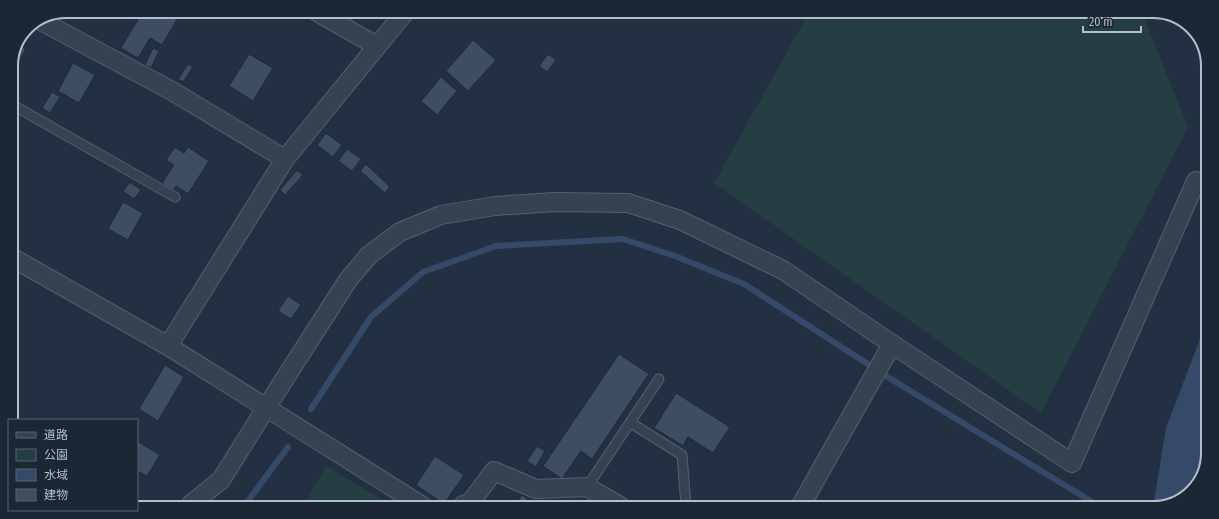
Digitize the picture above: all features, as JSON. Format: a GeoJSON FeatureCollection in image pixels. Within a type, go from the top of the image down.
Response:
{"type":"FeatureCollection","features":[{"type":"Feature","properties":{"kind":"street"},"geometry":{"type":"LineString","coordinates":[[328,18],[377,46]]}},
{"type":"Feature","properties":{"kind":"street"},"geometry":{"type":"LineString","coordinates":[[168,346],[285,160],[400,18]]}},
{"type":"Feature","properties":{"kind":"street"},"geometry":{"type":"LineString","coordinates":[[45,23],[172,91],[285,160]]}},
{"type":"Feature","properties":{"kind":"street"},"geometry":{"type":"LineString","coordinates":[[195,501],[221,480],[348,280],[369,255],[400,232],[441,215],[495,206],[555,202],[628,203],[680,220],[783,270],[1072,463],[1196,181],[1201,183]]}},
{"type":"Feature","properties":{"kind":"street"},"geometry":{"type":"LineString","coordinates":[[18,261],[168,346],[415,501]]}},
{"type":"Feature","properties":{"kind":"street"},"geometry":{"type":"LineString","coordinates":[[803,501],[892,344]]}},
{"type":"Feature","properties":{"kind":"street"},"geometry":{"type":"LineString","coordinates":[[472,501],[494,471],[536,489],[587,487],[611,501]]}},
{"type":"Feature","properties":{"kind":"lane"},"geometry":{"type":"LineString","coordinates":[[18,108],[175,197]]}},
{"type":"Feature","properties":{"kind":"lane"},"geometry":{"type":"LineString","coordinates":[[587,487],[659,379]]}},
{"type":"Feature","properties":{"kind":"lane"},"geometry":{"type":"LineString","coordinates":[[631,423],[682,455],[686,501]]}},
{"type":"Feature","properties":{"kind":"green space"},"geometry":{"type":"Polygon","coordinates":[[[806,18],[1144,18],[1188,127],[1041,413],[714,183],[806,18]]]}},
{"type":"Feature","properties":{"kind":"green space"},"geometry":{"type":"Polygon","coordinates":[[[326,466],[384,501],[306,501],[326,466]]]}},
{"type":"Feature","properties":{"kind":"water"},"geometry":{"type":"Polygon","coordinates":[[[1201,336],[1200,462],[1195,477],[1185,489],[1171,497],[1154,501],[1166,428],[1201,336]]]}},
{"type":"Feature","properties":{"kind":"building"},"geometry":{"type":"Polygon","coordinates":[[[139,18],[174,18],[177,20],[162,45],[150,38],[138,58],[121,48],[139,18]]]}},
{"type":"Feature","properties":{"kind":"building"},"geometry":{"type":"Polygon","coordinates":[[[473,40],[496,60],[468,91],[446,71],[473,40]]]}},
{"type":"Feature","properties":{"kind":"building"},"geometry":{"type":"Polygon","coordinates":[[[22,47],[26,49],[18,62],[22,47]]]}},
{"type":"Feature","properties":{"kind":"building"},"geometry":{"type":"Polygon","coordinates":[[[153,48],[159,51],[151,68],[145,65],[153,48]]]}},
{"type":"Feature","properties":{"kind":"building"},"geometry":{"type":"Polygon","coordinates":[[[249,54],[273,68],[253,101],[229,86],[249,54]]]}},
{"type":"Feature","properties":{"kind":"building"},"geometry":{"type":"Polygon","coordinates":[[[548,54],[556,60],[547,72],[539,66],[548,54]]]}},
{"type":"Feature","properties":{"kind":"building"},"geometry":{"type":"Polygon","coordinates":[[[73,63],[95,75],[79,103],[58,91],[73,63]]]}},
{"type":"Feature","properties":{"kind":"building"},"geometry":{"type":"Polygon","coordinates":[[[188,64],[193,67],[183,82],[178,79],[188,64]]]}},
{"type":"Feature","properties":{"kind":"building"},"geometry":{"type":"Polygon","coordinates":[[[441,77],[457,91],[437,115],[421,101],[441,77]]]}},
{"type":"Feature","properties":{"kind":"building"},"geometry":{"type":"Polygon","coordinates":[[[52,92],[60,97],[50,113],[42,108],[52,92]]]}},
{"type":"Feature","properties":{"kind":"building"},"geometry":{"type":"Polygon","coordinates":[[[326,133],[342,145],[333,157],[317,145],[326,133]]]}},
{"type":"Feature","properties":{"kind":"building"},"geometry":{"type":"Polygon","coordinates":[[[175,147],[184,153],[188,147],[209,161],[188,194],[176,186],[173,190],[162,183],[174,165],[166,160],[175,147]]]}},
{"type":"Feature","properties":{"kind":"building"},"geometry":{"type":"Polygon","coordinates":[[[347,149],[361,159],[352,171],[338,161],[347,149]]]}},
{"type":"Feature","properties":{"kind":"building"},"geometry":{"type":"Polygon","coordinates":[[[366,164],[390,187],[385,193],[360,171],[366,164]]]}},
{"type":"Feature","properties":{"kind":"building"},"geometry":{"type":"Polygon","coordinates":[[[297,170],[303,175],[285,195],[280,190],[297,170]]]}},
{"type":"Feature","properties":{"kind":"building"},"geometry":{"type":"Polygon","coordinates":[[[130,182],[141,190],[134,199],[123,191],[130,182]]]}},
{"type":"Feature","properties":{"kind":"building"},"geometry":{"type":"Polygon","coordinates":[[[123,202],[143,213],[128,240],[108,229],[123,202]]]}},
{"type":"Feature","properties":{"kind":"building"},"geometry":{"type":"Polygon","coordinates":[[[288,296],[301,305],[291,319],[278,311],[288,296]]]}},
{"type":"Feature","properties":{"kind":"building"},"geometry":{"type":"Polygon","coordinates":[[[619,354],[649,374],[592,459],[581,451],[562,479],[543,466],[619,354]]]}},
{"type":"Feature","properties":{"kind":"building"},"geometry":{"type":"Polygon","coordinates":[[[165,365],[184,377],[158,421],[139,409],[165,365]]]}},
{"type":"Feature","properties":{"kind":"building"},"geometry":{"type":"Polygon","coordinates":[[[676,393],[730,427],[713,453],[688,437],[683,446],[654,428],[676,393]]]}},
{"type":"Feature","properties":{"kind":"building"},"geometry":{"type":"Polygon","coordinates":[[[138,442],[160,455],[147,476],[138,472],[138,442]]]}},
{"type":"Feature","properties":{"kind":"building"},"geometry":{"type":"Polygon","coordinates":[[[537,446],[545,451],[536,467],[527,461],[537,446]]]}},
{"type":"Feature","properties":{"kind":"building"},"geometry":{"type":"Polygon","coordinates":[[[435,456],[464,475],[446,501],[440,501],[416,485],[435,456]]]}},
{"type":"Feature","properties":{"kind":"building"},"geometry":{"type":"Polygon","coordinates":[[[522,495],[530,501],[518,501],[522,495]]]}},
{"type":"Feature","properties":{"kind":"waterway"},"geometry":{"type":"LineString","coordinates":[[311,409],[371,317],[423,272],[496,246],[623,239],[675,256],[744,284],[891,379],[1091,501]]}},
{"type":"Feature","properties":{"kind":"waterway"},"geometry":{"type":"LineString","coordinates":[[248,501],[288,447]]}}]}
